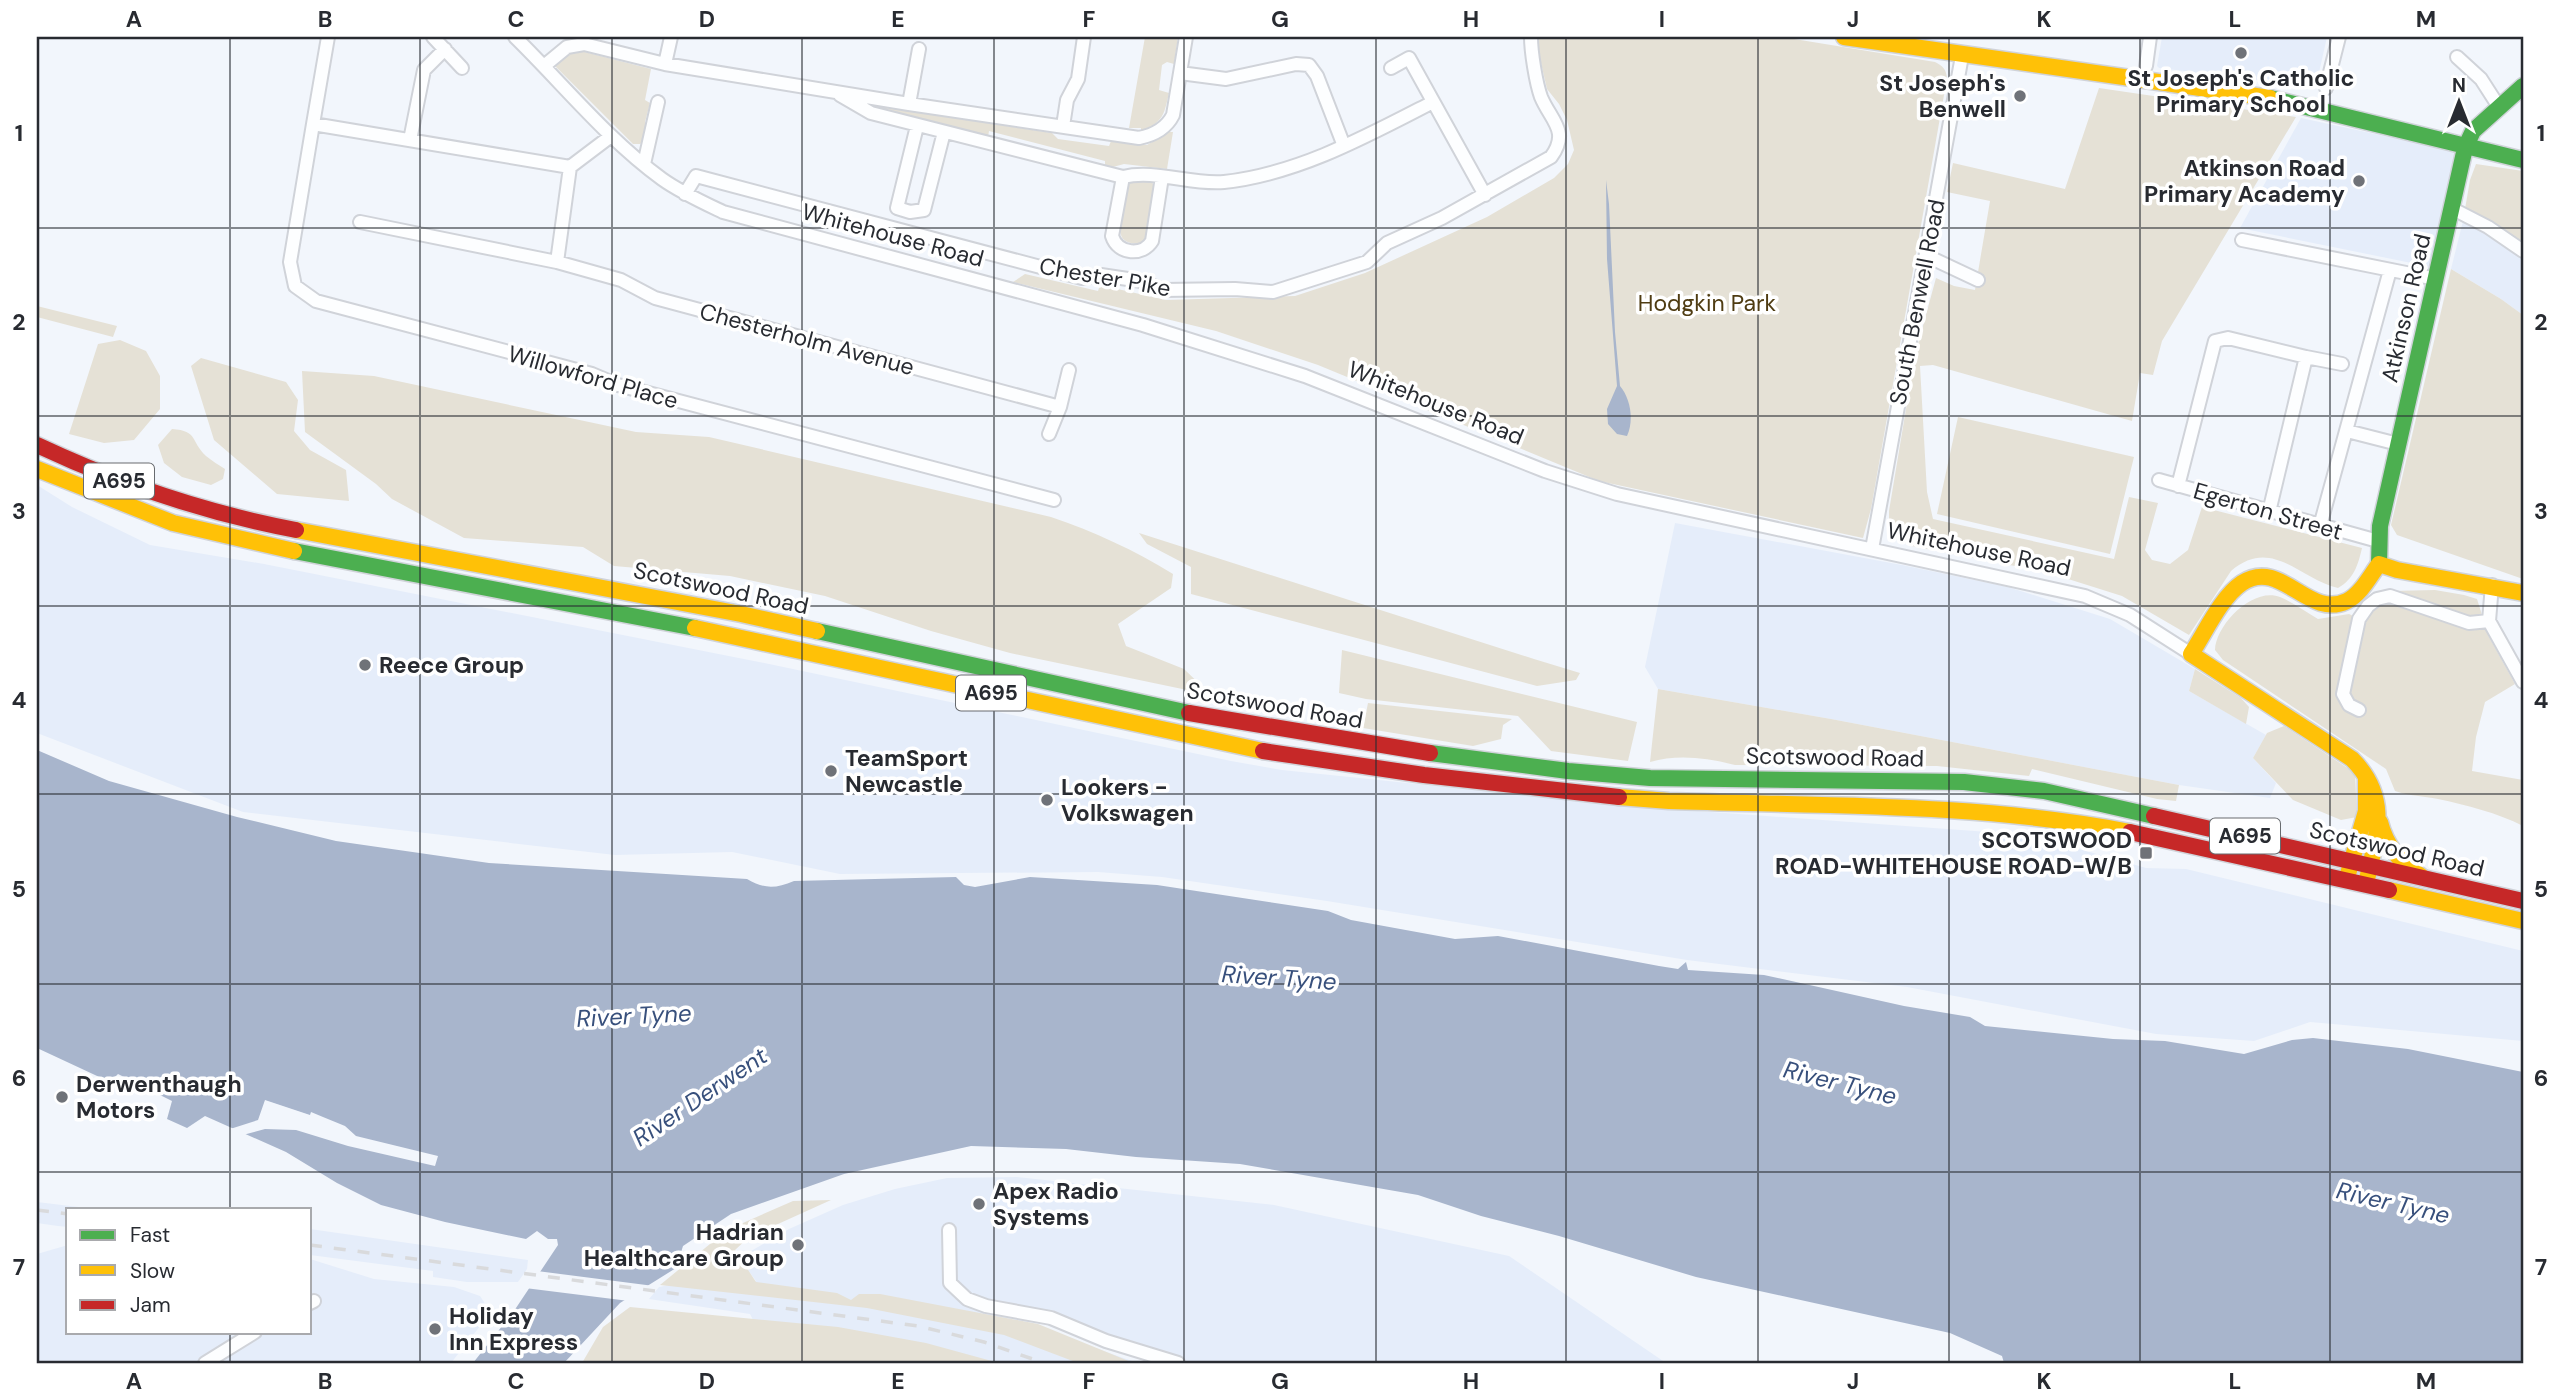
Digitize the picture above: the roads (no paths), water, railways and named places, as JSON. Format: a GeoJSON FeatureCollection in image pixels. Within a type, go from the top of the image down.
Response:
{"type":"FeatureCollection","features":[{"type":"Feature","properties":{"kind":"main road"},"geometry":{"type":"LineString","coordinates":[[1844,37],[2279,99],[2322,108],[2465,148],[2523,160]]}},
{"type":"Feature","properties":{"kind":"main road","name":"Atkinson Road"},"geometry":{"type":"LineString","coordinates":[[2379,564],[2378,541],[2398,444],[2465,148],[2473,131],[2523,86]]}},
{"type":"Feature","properties":{"kind":"main road","name":"Scotswood Road"},"geometry":{"type":"LineString","coordinates":[[37,445],[168,499],[249,520],[741,614],[1253,725],[1420,752],[1568,771],[1650,778],[1930,781],[2033,790],[2523,901]]}},
{"type":"Feature","properties":{"kind":"main road","name":"Scotswood Road"},"geometry":{"type":"LineString","coordinates":[[37,469],[149,514],[260,545],[672,622],[1248,749],[1423,775],[1572,793],[1670,801],[2028,815],[2113,827],[2523,921]]}},
{"type":"Feature","properties":{"kind":"main road"},"geometry":{"type":"LineString","coordinates":[[2192,654],[2233,593],[2248,579],[2267,576],[2277,578],[2316,602],[2331,605],[2339,604],[2353,596],[2379,564],[2418,574],[2492,585],[2523,593]]}},
{"type":"Feature","properties":{"kind":"main road","name":"Whitehouse Road"},"geometry":{"type":"LineString","coordinates":[[2192,654],[2352,759],[2364,771],[2377,792],[2380,819],[2365,886]]}},
{"type":"Feature","properties":{"kind":"main road"},"geometry":{"type":"LineString","coordinates":[[2346,881],[2366,811],[2364,771]]}},
{"type":"Feature","properties":{"kind":"main road"},"geometry":{"type":"LineString","coordinates":[[2380,819],[2386,841],[2401,862],[2430,880]]}},
{"type":"Feature","properties":{"kind":"street","name":"Willowford Place"},"geometry":{"type":"LineString","coordinates":[[328,37],[290,262],[295,286],[316,301],[592,374],[618,385],[1054,500]]}},
{"type":"Feature","properties":{"kind":"street"},"geometry":{"type":"LineString","coordinates":[[433,37],[463,68]]}},
{"type":"Feature","properties":{"kind":"street","name":"Whitehouse Road"},"geometry":{"type":"LineString","coordinates":[[515,37],[611,136],[644,164],[685,194],[723,212],[1143,325],[1306,376],[1545,471],[1617,494],[2085,596],[2130,615],[2192,654]]}},
{"type":"Feature","properties":{"kind":"street"},"geometry":{"type":"LineString","coordinates":[[665,64],[671,37]]}},
{"type":"Feature","properties":{"kind":"street"},"geometry":{"type":"LineString","coordinates":[[1063,126],[1067,100],[1078,79],[1084,37]]}},
{"type":"Feature","properties":{"kind":"street"},"geometry":{"type":"LineString","coordinates":[[544,66],[567,47],[584,44],[665,64],[1130,137],[1149,136],[1169,123],[1173,115],[1186,37]]}},
{"type":"Feature","properties":{"kind":"street","name":"Chester Pike"},"geometry":{"type":"LineString","coordinates":[[685,194],[696,176],[1082,278],[1101,275],[1142,281],[1163,290],[1235,289],[1273,292],[1367,262],[1387,243],[1442,218],[1552,157],[1559,147],[1558,125],[1541,96],[1531,37]]}},
{"type":"Feature","properties":{"kind":"street"},"geometry":{"type":"LineString","coordinates":[[2146,66],[2150,37]]}},
{"type":"Feature","properties":{"kind":"street"},"geometry":{"type":"LineString","coordinates":[[2326,88],[2339,37]]}},
{"type":"Feature","properties":{"kind":"street"},"geometry":{"type":"LineString","coordinates":[[410,140],[424,70],[444,49]]}},
{"type":"Feature","properties":{"kind":"street"},"geometry":{"type":"LineString","coordinates":[[909,104],[919,49]]}},
{"type":"Feature","properties":{"kind":"street","name":"South Benwell Road"},"geometry":{"type":"LineString","coordinates":[[1872,549],[1962,55]]}},
{"type":"Feature","properties":{"kind":"street"},"geometry":{"type":"LineString","coordinates":[[2457,57],[2481,79],[2499,107]]}},
{"type":"Feature","properties":{"kind":"street"},"geometry":{"type":"LineString","coordinates":[[1391,68],[1409,58],[1485,195]]}},
{"type":"Feature","properties":{"kind":"street"},"geometry":{"type":"LineString","coordinates":[[1180,73],[1226,79],[1296,64],[1310,65],[1317,76],[1344,146]]}},
{"type":"Feature","properties":{"kind":"street"},"geometry":{"type":"LineString","coordinates":[[830,90],[871,113],[1122,177],[1134,174],[1221,182],[1258,176],[1299,164],[1344,146],[1433,102]]}},
{"type":"Feature","properties":{"kind":"street"},"geometry":{"type":"LineString","coordinates":[[644,164],[658,102]]}},
{"type":"Feature","properties":{"kind":"street"},"geometry":{"type":"LineString","coordinates":[[313,124],[570,167]]}},
{"type":"Feature","properties":{"kind":"street"},"geometry":{"type":"LineString","coordinates":[[917,126],[897,208],[910,212],[924,210],[944,132]]}},
{"type":"Feature","properties":{"kind":"street"},"geometry":{"type":"LineString","coordinates":[[557,262],[570,167],[611,136]]}},
{"type":"Feature","properties":{"kind":"street"},"geometry":{"type":"LineString","coordinates":[[1122,177],[1112,236],[1121,249],[1142,251],[1148,248],[1152,240],[1162,177]]}},
{"type":"Feature","properties":{"kind":"street"},"geometry":{"type":"LineString","coordinates":[[2453,209],[2488,227],[2523,251]]}},
{"type":"Feature","properties":{"kind":"street","name":"Chesterholm Avenue"},"geometry":{"type":"LineString","coordinates":[[360,222],[557,262],[621,280],[655,298],[1060,407]]}},
{"type":"Feature","properties":{"kind":"street"},"geometry":{"type":"LineString","coordinates":[[2242,240],[2436,279]]}},
{"type":"Feature","properties":{"kind":"street"},"geometry":{"type":"LineString","coordinates":[[1927,256],[1978,280]]}},
{"type":"Feature","properties":{"kind":"street"},"geometry":{"type":"LineString","coordinates":[[2320,526],[2390,270]]}},
{"type":"Feature","properties":{"kind":"street"},"geometry":{"type":"LineString","coordinates":[[2178,486],[2215,341],[2228,338],[2342,364]]}},
{"type":"Feature","properties":{"kind":"street"},"geometry":{"type":"LineString","coordinates":[[2269,512],[2306,357]]}},
{"type":"Feature","properties":{"kind":"street"},"geometry":{"type":"LineString","coordinates":[[1049,434],[1060,407],[1069,370]]}},
{"type":"Feature","properties":{"kind":"street"},"geometry":{"type":"LineString","coordinates":[[2347,431],[2398,444]]}},
{"type":"Feature","properties":{"kind":"street","name":"Egerton Street"},"geometry":{"type":"LineString","coordinates":[[2159,480],[2378,541]]}},
{"type":"Feature","properties":{"kind":"street"},"geometry":{"type":"LineString","coordinates":[[2492,585],[2489,621],[2523,682]]}},
{"type":"Feature","properties":{"kind":"street"},"geometry":{"type":"LineString","coordinates":[[2359,710],[2348,705],[2343,694],[2359,620],[2372,602],[2390,596],[2464,622],[2489,621]]}},
{"type":"Feature","properties":{"kind":"street"},"geometry":{"type":"LineString","coordinates":[[949,1230],[950,1283],[967,1299],[986,1306],[1051,1318],[1107,1341],[1178,1363]]}},
{"type":"Feature","properties":{"kind":"street"},"geometry":{"type":"LineString","coordinates":[[205,1363],[252,1334]]}},
{"type":"Feature","properties":{"kind":"water"},"geometry":{"type":"Polygon","coordinates":[[[1606,180],[1620,386],[1627,397],[1630,410],[1627,436],[1617,434],[1608,424],[1607,409],[1617,386],[1607,259],[1606,180]]]}},
{"type":"Feature","properties":{"kind":"water"},"geometry":{"type":"Polygon","coordinates":[[[37,750],[109,781],[237,817],[336,841],[489,863],[747,879],[770,887],[794,881],[956,877],[964,885],[975,887],[1030,877],[1157,885],[1328,911],[1351,920],[1455,939],[1498,936],[1678,969],[1686,962],[1688,970],[1764,975],[1904,1006],[1970,1017],[1985,1026],[2113,1039],[2165,1041],[2244,1054],[2292,1040],[2313,1038],[2408,1049],[2523,1072],[2523,1363],[2004,1363],[2002,1356],[1950,1333],[1696,1277],[1481,1216],[1418,1195],[1240,1164],[1066,1149],[971,1146],[844,1174],[731,1214],[683,1246],[676,1268],[620,1303],[564,1363],[473,1363],[514,1311],[558,1245],[557,1239],[548,1239],[537,1231],[526,1239],[381,1205],[337,1183],[286,1152],[205,1116],[187,1128],[167,1119],[172,1101],[118,1074],[110,1082],[37,1048],[37,750]]]}},
{"type":"Feature","properties":{"kind":"railway"},"geometry":{"type":"LineString","coordinates":[[37,1210],[66,1214]]}},
{"type":"Feature","properties":{"kind":"railway"},"geometry":{"type":"LineString","coordinates":[[312,1245],[918,1326],[984,1342],[1044,1363]]}},
{"type":"Feature","properties":{"kind":"place","name":"St Joseph's Catholic Primary School"},"geometry":{"type":"Point","coordinates":[2241,53]}},
{"type":"Feature","properties":{"kind":"place","name":"St Joseph's Benwell"},"geometry":{"type":"Point","coordinates":[2020,96]}},
{"type":"Feature","properties":{"kind":"place","name":"Atkinson Road Primary Academy"},"geometry":{"type":"Point","coordinates":[2359,181]}},
{"type":"Feature","properties":{"kind":"place","name":"Reece Group"},"geometry":{"type":"Point","coordinates":[365,665]}},
{"type":"Feature","properties":{"kind":"place","name":"TeamSport Newcastle"},"geometry":{"type":"Point","coordinates":[831,771]}},
{"type":"Feature","properties":{"kind":"place","name":"Lookers - Volkswagen"},"geometry":{"type":"Point","coordinates":[1047,800]}},
{"type":"Feature","properties":{"kind":"place","name":"SCOTSWOOD ROAD-WHITEHOUSE ROAD-W/B"},"geometry":{"type":"Point","coordinates":[2146,853]}},
{"type":"Feature","properties":{"kind":"place","name":"Derwenthaugh Motors"},"geometry":{"type":"Point","coordinates":[62,1097]}},
{"type":"Feature","properties":{"kind":"place","name":"Apex Radio Systems"},"geometry":{"type":"Point","coordinates":[979,1204]}},
{"type":"Feature","properties":{"kind":"place","name":"Hadrian Healthcare Group"},"geometry":{"type":"Point","coordinates":[798,1245]}},
{"type":"Feature","properties":{"kind":"place","name":"Holiday Inn Express"},"geometry":{"type":"Point","coordinates":[435,1329]}},
{"type":"Feature","properties":{"kind":"park label","name":"Hodgkin Park"},"geometry":{"type":"Point","coordinates":[1707,303]}},
{"type":"Feature","properties":{"kind":"water label","name":"River Tyne"},"geometry":{"type":"Point","coordinates":[1279,978]}},
{"type":"Feature","properties":{"kind":"water label","name":"River Tyne"},"geometry":{"type":"Point","coordinates":[634,1016]}},
{"type":"Feature","properties":{"kind":"water label","name":"River Tyne"},"geometry":{"type":"Point","coordinates":[1840,1083]}},
{"type":"Feature","properties":{"kind":"water label","name":"River Derwent"},"geometry":{"type":"Point","coordinates":[700,1097]}},
{"type":"Feature","properties":{"kind":"water label","name":"River Tyne"},"geometry":{"type":"Point","coordinates":[2393,1203]}}]}
